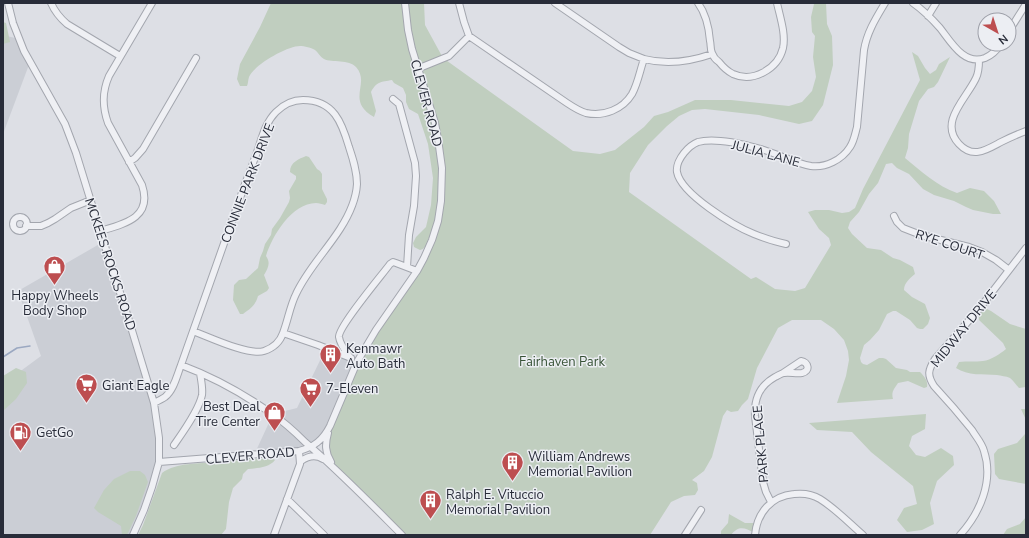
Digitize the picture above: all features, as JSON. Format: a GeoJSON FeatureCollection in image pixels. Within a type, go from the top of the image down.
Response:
{"type":"FeatureCollection","features":[{"type":"Feature","properties":{"kind":"street","name":"MCKEES ROCKS ROAD"},"geometry":{"type":"LineString","coordinates":[[8,3],[13,23],[25,54],[65,124],[76,153],[154,403],[160,438],[159,462],[144,510],[133,535]]}},
{"type":"Feature","properties":{"kind":"street"},"geometry":{"type":"LineString","coordinates":[[51,3],[60,18],[67,24],[120,56]]}},
{"type":"Feature","properties":{"kind":"street"},"geometry":{"type":"LineString","coordinates":[[100,231],[130,221],[136,217],[144,205],[145,198],[142,185],[108,123],[104,107],[104,91],[106,82],[120,56],[152,3]]}},
{"type":"Feature","properties":{"kind":"street","name":"CLEVER ROAD"},"geometry":{"type":"LineString","coordinates":[[159,462],[299,451],[311,447],[322,439],[330,426],[354,360],[417,271],[432,240],[438,221],[442,201],[442,168],[435,123],[418,69],[408,30],[405,3]]}},
{"type":"Feature","properties":{"kind":"street"},"geometry":{"type":"LineString","coordinates":[[459,3],[469,36],[576,109],[586,113],[598,114],[610,112],[625,102],[632,94],[636,85],[644,59]]}},
{"type":"Feature","properties":{"kind":"street"},"geometry":{"type":"LineString","coordinates":[[555,3],[619,47],[644,59],[655,62],[672,63],[689,61],[712,54]]}},
{"type":"Feature","properties":{"kind":"street"},"geometry":{"type":"LineString","coordinates":[[698,3],[708,26],[712,54],[723,67],[740,76],[754,76],[767,71],[778,60],[783,47],[783,32],[777,3]]}},
{"type":"Feature","properties":{"kind":"street","name":"JULIA LANE"},"geometry":{"type":"LineString","coordinates":[[786,244],[753,234],[743,229],[722,217],[691,194],[679,179],[677,171],[679,163],[683,154],[690,147],[698,142],[706,141],[731,143],[764,150],[811,166],[829,164],[838,159],[850,148],[854,138],[857,127],[865,42],[872,25],[885,3]]}},
{"type":"Feature","properties":{"kind":"street"},"geometry":{"type":"LineString","coordinates":[[913,3],[928,16],[966,57],[973,60],[979,60],[987,58],[995,52]]}},
{"type":"Feature","properties":{"kind":"street"},"geometry":{"type":"LineString","coordinates":[[928,16],[936,3]]}},
{"type":"Feature","properties":{"kind":"street"},"geometry":{"type":"LineString","coordinates":[[1017,18],[1026,4]]}},
{"type":"Feature","properties":{"kind":"street"},"geometry":{"type":"LineString","coordinates":[[418,69],[449,56],[469,36]]}},
{"type":"Feature","properties":{"kind":"street"},"geometry":{"type":"LineString","coordinates":[[129,162],[144,149],[196,58]]}},
{"type":"Feature","properties":{"kind":"street"},"geometry":{"type":"LineString","coordinates":[[979,60],[979,70],[976,78],[951,121],[954,137],[965,149],[972,152],[981,152],[989,150],[1001,142],[1026,131]]}},
{"type":"Feature","properties":{"kind":"street"},"geometry":{"type":"LineString","coordinates":[[393,99],[399,104],[415,163],[416,176],[414,206],[409,235],[408,267]]}},
{"type":"Feature","properties":{"kind":"street","name":"CONNIE PARK DRIVE"},"geometry":{"type":"LineString","coordinates":[[154,403],[164,398],[172,390],[267,125],[274,114],[281,108],[301,100],[312,101],[322,104],[330,109],[340,121],[354,162],[357,183],[351,211],[296,293],[283,333]]}},
{"type":"Feature","properties":{"kind":"street"},"geometry":{"type":"LineString","coordinates":[[26,226],[41,226],[71,208],[91,200]]}},
{"type":"Feature","properties":{"kind":"street","name":"RYE COURT"},"geometry":{"type":"LineString","coordinates":[[894,216],[903,228],[921,235],[969,247],[982,252],[1009,270]]}},
{"type":"Feature","properties":{"kind":"street","name":"MIDWAY DRIVE"},"geometry":{"type":"LineString","coordinates":[[960,535],[975,516],[983,498],[988,474],[986,460],[984,450],[979,440],[930,380],[930,367],[934,360],[948,346],[979,309],[1026,248]]}},
{"type":"Feature","properties":{"kind":"street"},"geometry":{"type":"LineString","coordinates":[[354,360],[340,340],[339,336],[342,328],[390,264],[393,262],[417,271]]}},
{"type":"Feature","properties":{"kind":"street"},"geometry":{"type":"LineString","coordinates":[[192,331],[241,349],[256,352],[263,352],[270,349],[275,345],[283,333],[318,345],[354,360]]}},
{"type":"Feature","properties":{"kind":"street"},"geometry":{"type":"LineString","coordinates":[[181,365],[216,380],[273,414],[328,461],[402,535]]}},
{"type":"Feature","properties":{"kind":"street"},"geometry":{"type":"LineString","coordinates":[[174,445],[200,401],[202,388],[200,373]]}},
{"type":"Feature","properties":{"kind":"street","name":"PARK PLACE"},"geometry":{"type":"LineString","coordinates":[[771,502],[762,482],[755,407],[756,399],[763,388],[772,379],[783,373]]}},
{"type":"Feature","properties":{"kind":"street"},"geometry":{"type":"LineString","coordinates":[[330,426],[325,448],[327,456],[334,467]]}},
{"type":"Feature","properties":{"kind":"street"},"geometry":{"type":"LineString","coordinates":[[274,535],[300,461],[299,451]]}},
{"type":"Feature","properties":{"kind":"street"},"geometry":{"type":"LineString","coordinates":[[300,461],[313,456],[328,461]]}},
{"type":"Feature","properties":{"kind":"street"},"geometry":{"type":"LineString","coordinates":[[755,535],[759,519],[771,502],[787,494],[800,493],[810,494],[820,499],[832,507],[863,535]]}},
{"type":"Feature","properties":{"kind":"street"},"geometry":{"type":"LineString","coordinates":[[287,499],[324,535]]}},
{"type":"Feature","properties":{"kind":"street"},"geometry":{"type":"LineString","coordinates":[[685,535],[701,510]]}},
{"type":"Feature","properties":{"kind":"shaded area"},"geometry":{"type":"Polygon","coordinates":[[[3,35],[19,39],[30,62],[3,134],[3,35]]]}},
{"type":"Feature","properties":{"kind":"shaded area"},"geometry":{"type":"Polygon","coordinates":[[[103,242],[154,403],[159,462],[133,535],[3,535],[3,384],[41,356],[18,291],[103,242]]]}},
{"type":"Feature","properties":{"kind":"shaded area"},"geometry":{"type":"Polygon","coordinates":[[[326,348],[357,362],[330,426],[311,447],[254,455],[273,414],[297,408],[326,348]]]}},
{"type":"Feature","properties":{"kind":"green space"},"geometry":{"type":"Polygon","coordinates":[[[271,3],[403,3],[434,124],[441,168],[440,201],[431,240],[423,249],[420,250],[414,247],[413,243],[416,237],[426,227],[431,205],[433,178],[428,144],[418,114],[409,109],[403,88],[394,83],[392,80],[385,81],[375,86],[371,92],[376,111],[374,117],[366,111],[361,104],[361,80],[360,73],[356,67],[345,62],[324,59],[314,49],[300,46],[287,49],[264,62],[252,72],[247,86],[240,86],[237,79],[240,64],[271,3]]]}},
{"type":"Feature","properties":{"kind":"green space","name":"Fairhaven Park"},"geometry":{"type":"Polygon","coordinates":[[[405,3],[424,3],[425,25],[443,58],[573,151],[600,154],[615,150],[644,127],[654,116],[668,112],[695,100],[731,100],[789,106],[802,102],[812,91],[816,77],[813,57],[815,36],[812,32],[811,17],[814,4],[826,3],[827,24],[832,36],[833,65],[823,105],[812,121],[799,124],[759,115],[705,109],[692,110],[679,116],[648,145],[630,173],[629,192],[751,279],[756,277],[775,289],[795,291],[805,288],[831,245],[829,238],[819,229],[808,212],[815,210],[829,210],[842,213],[849,212],[855,208],[863,189],[920,80],[912,52],[918,56],[930,74],[936,70],[939,64],[950,57],[938,82],[934,87],[928,89],[919,101],[909,134],[908,148],[905,158],[930,178],[957,193],[970,188],[984,191],[994,201],[1001,214],[973,210],[954,201],[934,195],[923,189],[909,174],[897,168],[892,163],[886,164],[878,183],[869,194],[859,212],[850,222],[848,228],[852,234],[867,248],[881,250],[893,258],[913,267],[915,274],[906,283],[904,290],[912,297],[925,304],[930,318],[928,324],[923,329],[920,329],[896,311],[887,314],[879,330],[864,345],[860,358],[861,362],[867,365],[879,358],[886,359],[896,368],[910,372],[920,372],[926,379],[927,387],[924,388],[908,381],[898,383],[893,392],[893,399],[837,403],[846,376],[849,360],[848,351],[844,340],[834,329],[821,320],[792,320],[778,328],[757,368],[748,399],[738,411],[731,412],[727,410],[723,416],[712,457],[704,471],[692,480],[697,483],[698,490],[695,495],[684,496],[671,502],[650,535],[402,535],[344,477],[327,456],[327,438],[357,362],[424,258],[441,201],[438,139],[417,69],[405,3]]]}},
{"type":"Feature","properties":{"kind":"green space"},"geometry":{"type":"Polygon","coordinates":[[[3,22],[6,23],[10,42],[3,44],[3,22]]]}},
{"type":"Feature","properties":{"kind":"green space"},"geometry":{"type":"Polygon","coordinates":[[[306,156],[309,157],[322,174],[322,189],[327,202],[325,205],[319,203],[307,204],[291,214],[284,222],[273,239],[266,256],[269,263],[264,275],[269,288],[267,291],[258,296],[254,305],[243,314],[240,314],[233,300],[234,285],[239,280],[246,279],[258,268],[265,244],[271,235],[272,229],[289,202],[289,191],[296,179],[296,176],[290,172],[290,169],[295,161],[306,156]]]}},
{"type":"Feature","properties":{"kind":"green space"},"geometry":{"type":"Polygon","coordinates":[[[985,308],[1010,324],[1026,329],[1026,387],[1019,388],[1010,378],[1007,377],[971,373],[961,371],[956,368],[959,362],[986,360],[1006,349],[1003,343],[979,320],[979,313],[985,308]]]}},
{"type":"Feature","properties":{"kind":"green space"},"geometry":{"type":"Polygon","coordinates":[[[16,368],[26,372],[27,383],[16,399],[3,411],[3,376],[16,368]]]}},
{"type":"Feature","properties":{"kind":"green space"},"geometry":{"type":"Polygon","coordinates":[[[1021,409],[1026,409],[1026,420],[1021,409]]]}},
{"type":"Feature","properties":{"kind":"green space"},"geometry":{"type":"Polygon","coordinates":[[[926,414],[925,429],[912,436],[909,446],[916,455],[925,457],[941,448],[953,456],[954,465],[937,481],[930,503],[934,524],[922,530],[907,532],[897,520],[904,508],[917,504],[913,486],[871,452],[852,432],[817,430],[809,423],[926,414]]]}},
{"type":"Feature","properties":{"kind":"green space"},"geometry":{"type":"Polygon","coordinates":[[[1026,420],[1026,484],[999,479],[995,474],[994,454],[998,449],[1017,443],[1025,434],[1026,420]]]}},
{"type":"Feature","properties":{"kind":"green space"},"geometry":{"type":"Polygon","coordinates":[[[272,458],[275,460],[270,465],[248,469],[243,474],[242,479],[233,488],[229,502],[226,529],[221,535],[138,535],[162,473],[168,469],[188,464],[272,458]]]}},
{"type":"Feature","properties":{"kind":"green space"},"geometry":{"type":"Polygon","coordinates":[[[130,471],[140,471],[145,475],[148,482],[136,516],[127,535],[122,535],[121,526],[94,508],[104,490],[114,479],[130,471]]]}},
{"type":"Feature","properties":{"kind":"green space"},"geometry":{"type":"Polygon","coordinates":[[[729,514],[745,523],[754,523],[756,528],[754,533],[742,528],[731,535],[721,535],[721,531],[728,523],[729,514]]]}},
{"type":"Feature","properties":{"kind":"green space"},"geometry":{"type":"Polygon","coordinates":[[[1026,517],[1026,535],[1003,535],[1007,529],[1020,524],[1026,517]]]}},
{"type":"Feature","properties":{"kind":"waterway"},"geometry":{"type":"LineString","coordinates":[[3,357],[17,348],[30,346]]}},
{"type":"Feature","properties":{"kind":"place","name":"Happy Wheels Body Shop"},"geometry":{"type":"Point","coordinates":[55,286]}},
{"type":"Feature","properties":{"kind":"place","name":"Kenmawr Auto Bath"},"geometry":{"type":"Point","coordinates":[331,374]}},
{"type":"Feature","properties":{"kind":"place","name":"Giant Eagle"},"geometry":{"type":"Point","coordinates":[87,404]}},
{"type":"Feature","properties":{"kind":"place","name":"7-Eleven"},"geometry":{"type":"Point","coordinates":[310,408]}},
{"type":"Feature","properties":{"kind":"place","name":"Best Deal Tire Center"},"geometry":{"type":"Point","coordinates":[275,432]}},
{"type":"Feature","properties":{"kind":"place","name":"GetGo"},"geometry":{"type":"Point","coordinates":[20,452]}},
{"type":"Feature","properties":{"kind":"place","name":"William Andrews Memorial Pavilion"},"geometry":{"type":"Point","coordinates":[513,482]}},
{"type":"Feature","properties":{"kind":"place","name":"Ralph E. Vituccio Memorial Pavilion"},"geometry":{"type":"Point","coordinates":[431,520]}}]}
